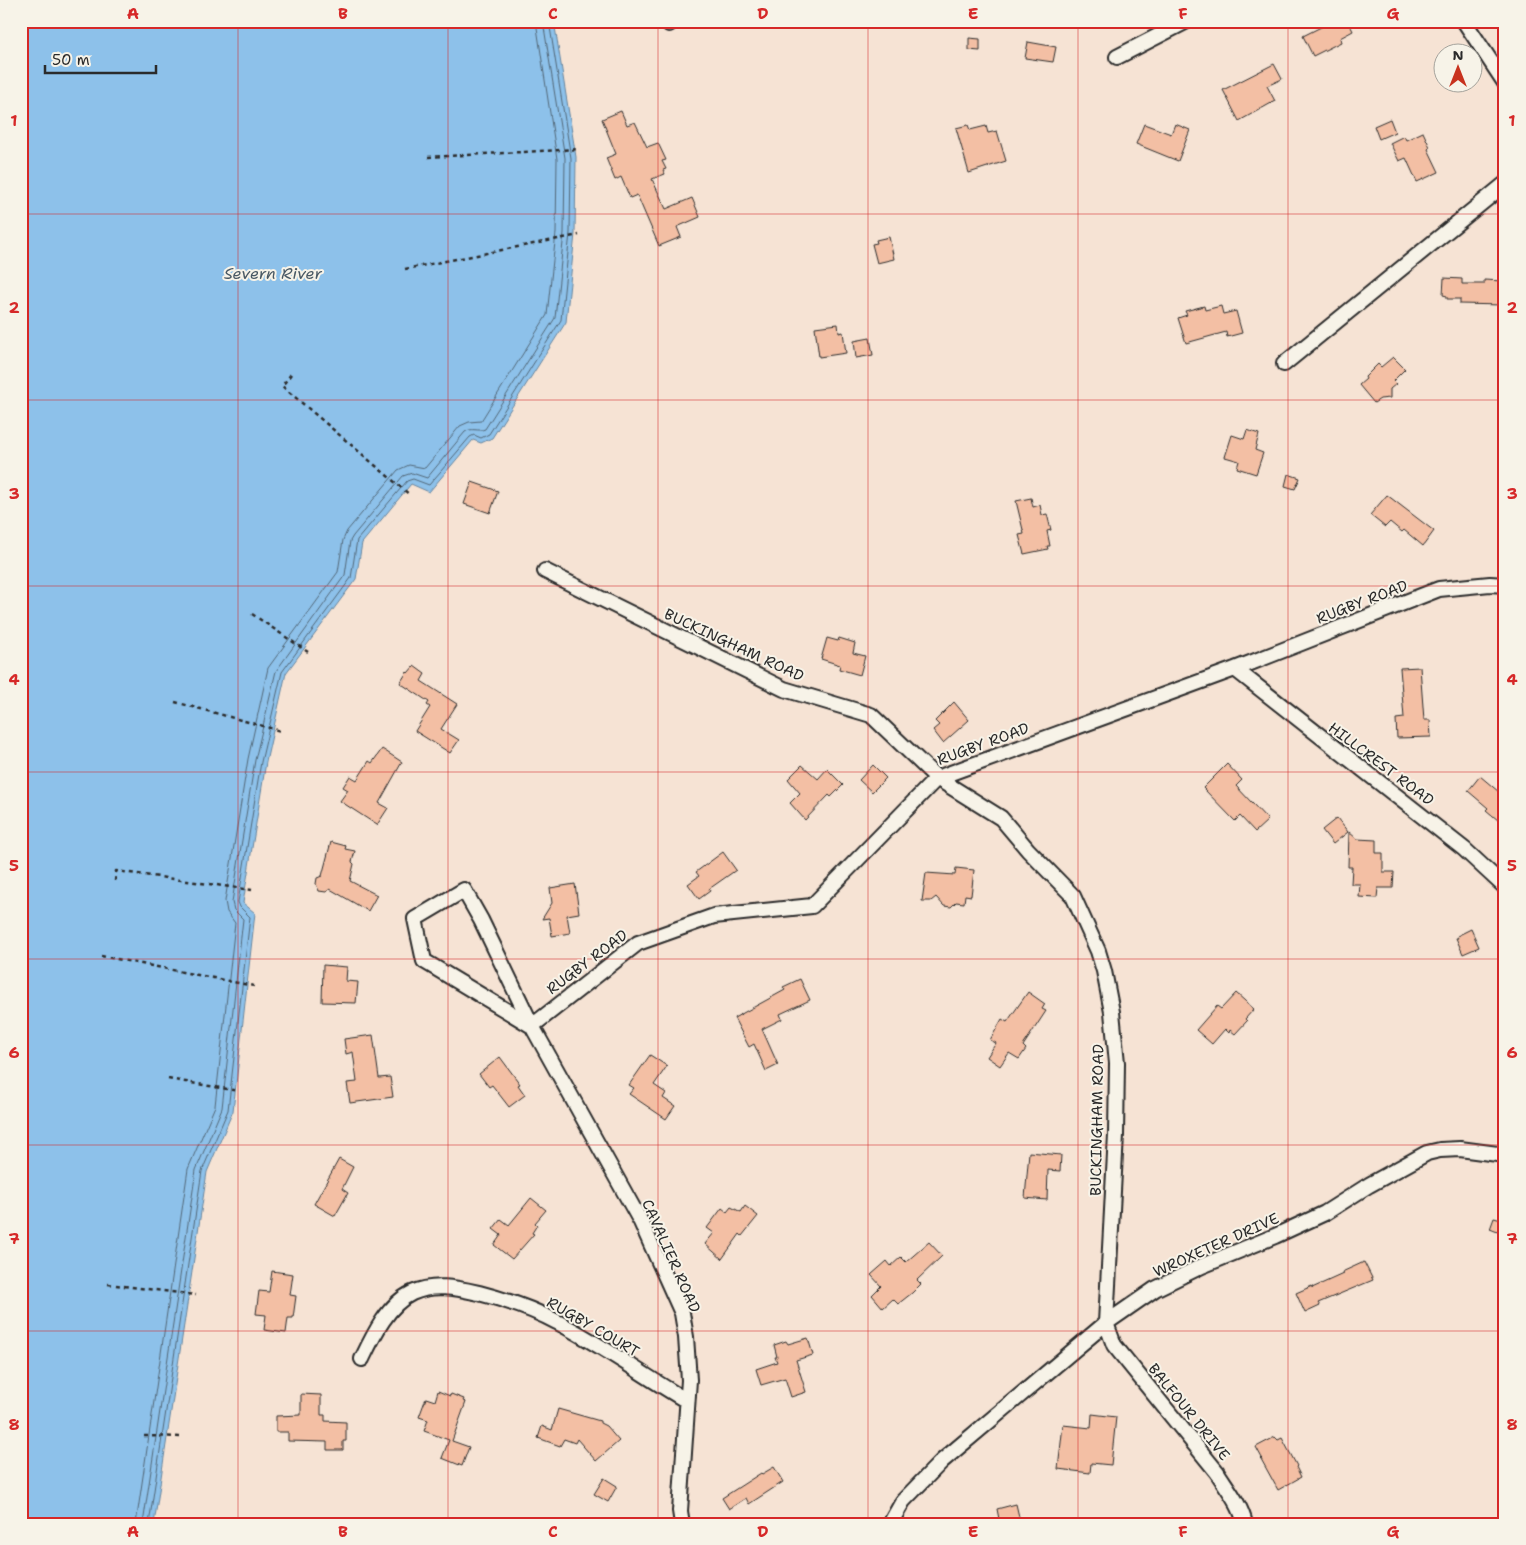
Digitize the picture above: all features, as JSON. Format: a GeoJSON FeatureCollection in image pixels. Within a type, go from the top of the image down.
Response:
{"type":"FeatureCollection","features":[{"type":"Feature","properties":{"kind":"street"},"geometry":{"type":"LineString","coordinates":[[1117,57],[1187,21]]}},
{"type":"Feature","properties":{"kind":"street"},"geometry":{"type":"LineString","coordinates":[[1464,21],[1505,83]]}},
{"type":"Feature","properties":{"kind":"street"},"geometry":{"type":"LineString","coordinates":[[1284,364],[1505,184]]}},
{"type":"Feature","properties":{"kind":"street","name":"BUCKINGHAM ROAD"},"geometry":{"type":"LineString","coordinates":[[545,571],[784,689],[871,715],[937,778],[1001,818],[1028,850],[1073,896],[1098,951],[1109,992],[1117,1063],[1116,1135],[1106,1323]]}},
{"type":"Feature","properties":{"kind":"street","name":"RUGBY ROAD"},"geometry":{"type":"LineString","coordinates":[[532,1026],[638,943],[714,916],[812,906],[937,778],[1235,670],[1439,589],[1490,584],[1505,585]]}},
{"type":"Feature","properties":{"kind":"street","name":"HILLCREST ROAD"},"geometry":{"type":"LineString","coordinates":[[1235,670],[1464,849],[1505,887]]}},
{"type":"Feature","properties":{"kind":"street","name":"CAVALIER ROAD"},"geometry":{"type":"LineString","coordinates":[[532,1026],[424,961],[415,919],[464,890],[481,920],[532,1026],[641,1222],[682,1313],[689,1380],[680,1511],[682,1524]]}},
{"type":"Feature","properties":{"kind":"street","name":"WROXETER DRIVE"},"geometry":{"type":"LineString","coordinates":[[890,1524],[903,1502],[942,1461],[1106,1323],[1155,1289],[1202,1266],[1325,1213],[1369,1185],[1427,1153],[1460,1149],[1505,1155]]}},
{"type":"Feature","properties":{"kind":"street","name":"RUGBY COURT"},"geometry":{"type":"LineString","coordinates":[[362,1358],[373,1336],[391,1309],[411,1293],[433,1286],[457,1288],[519,1305],[556,1321],[687,1401]]}},
{"type":"Feature","properties":{"kind":"street","name":"BALFOUR DRIVE"},"geometry":{"type":"LineString","coordinates":[[1106,1323],[1114,1346],[1217,1472],[1232,1494],[1245,1524]]}},
{"type":"Feature","properties":{"kind":"path"},"geometry":{"type":"LineString","coordinates":[[428,157],[579,149]]}},
{"type":"Feature","properties":{"kind":"path"},"geometry":{"type":"LineString","coordinates":[[405,269],[579,235]]}},
{"type":"Feature","properties":{"kind":"path"},"geometry":{"type":"LineString","coordinates":[[291,374],[282,386],[410,495]]}},
{"type":"Feature","properties":{"kind":"path"},"geometry":{"type":"LineString","coordinates":[[252,614],[308,652]]}},
{"type":"Feature","properties":{"kind":"path"},"geometry":{"type":"LineString","coordinates":[[175,702],[280,731]]}},
{"type":"Feature","properties":{"kind":"path"},"geometry":{"type":"LineString","coordinates":[[115,881],[116,871],[252,890]]}},
{"type":"Feature","properties":{"kind":"path"},"geometry":{"type":"LineString","coordinates":[[101,956],[254,986]]}},
{"type":"Feature","properties":{"kind":"path"},"geometry":{"type":"LineString","coordinates":[[168,1079],[239,1091]]}},
{"type":"Feature","properties":{"kind":"path"},"geometry":{"type":"LineString","coordinates":[[108,1284],[196,1295]]}},
{"type":"Feature","properties":{"kind":"path"},"geometry":{"type":"LineString","coordinates":[[144,1436],[184,1438]]}},
{"type":"Feature","properties":{"kind":"water","name":"Severn River"},"geometry":{"type":"Polygon","coordinates":[[[21,21],[554,21],[576,157],[575,234],[566,322],[492,438],[481,443],[473,440],[429,492],[411,484],[362,543],[356,579],[286,673],[266,762],[243,903],[255,913],[233,1111],[207,1172],[154,1524],[21,1524],[21,21]]]}},
{"type":"Feature","properties":{"kind":"building"},"geometry":{"type":"Polygon","coordinates":[[[1333,21],[1348,21],[1353,31],[1340,38],[1341,42],[1313,56],[1303,36],[1333,21]]]}},
{"type":"Feature","properties":{"kind":"building"},"geometry":{"type":"Polygon","coordinates":[[[969,38],[980,39],[980,51],[969,50],[969,38]]]}},
{"type":"Feature","properties":{"kind":"building"},"geometry":{"type":"Polygon","coordinates":[[[1028,42],[1056,47],[1053,62],[1025,58],[1028,42]]]}},
{"type":"Feature","properties":{"kind":"building"},"geometry":{"type":"Polygon","coordinates":[[[1274,64],[1282,79],[1267,86],[1275,101],[1239,121],[1223,90],[1274,64]]]}},
{"type":"Feature","properties":{"kind":"building"},"geometry":{"type":"Polygon","coordinates":[[[621,111],[627,125],[635,122],[647,147],[658,143],[666,160],[662,161],[666,169],[663,170],[665,174],[652,179],[666,209],[692,198],[700,217],[677,227],[681,237],[659,246],[637,195],[630,198],[621,177],[615,180],[606,158],[616,154],[602,119],[621,111]]]}},
{"type":"Feature","properties":{"kind":"building"},"geometry":{"type":"Polygon","coordinates":[[[1390,119],[1395,132],[1379,139],[1374,126],[1390,119]]]}},
{"type":"Feature","properties":{"kind":"building"},"geometry":{"type":"Polygon","coordinates":[[[1144,124],[1171,134],[1175,124],[1190,130],[1178,161],[1136,144],[1144,124]]]}},
{"type":"Feature","properties":{"kind":"building"},"geometry":{"type":"Polygon","coordinates":[[[968,125],[970,130],[986,126],[988,133],[997,131],[1006,161],[969,173],[956,128],[968,125]]]}},
{"type":"Feature","properties":{"kind":"building"},"geometry":{"type":"Polygon","coordinates":[[[1423,132],[1430,147],[1428,149],[1439,172],[1417,182],[1406,158],[1399,161],[1390,143],[1404,136],[1406,140],[1423,132]]]}},
{"type":"Feature","properties":{"kind":"building"},"geometry":{"type":"Polygon","coordinates":[[[889,237],[894,259],[877,263],[872,244],[877,243],[876,240],[889,237]]]}},
{"type":"Feature","properties":{"kind":"building"},"geometry":{"type":"Polygon","coordinates":[[[1444,278],[1462,279],[1462,284],[1484,284],[1484,280],[1503,281],[1502,305],[1460,304],[1460,299],[1447,299],[1447,296],[1443,295],[1444,278]]]}},
{"type":"Feature","properties":{"kind":"building"},"geometry":{"type":"Polygon","coordinates":[[[1204,306],[1205,310],[1221,306],[1223,314],[1236,311],[1242,333],[1227,337],[1226,332],[1186,343],[1178,318],[1187,315],[1185,311],[1204,306]]]}},
{"type":"Feature","properties":{"kind":"building"},"geometry":{"type":"Polygon","coordinates":[[[838,324],[839,333],[843,332],[846,353],[819,357],[815,327],[838,324]]]}},
{"type":"Feature","properties":{"kind":"building"},"geometry":{"type":"Polygon","coordinates":[[[870,338],[873,355],[856,358],[854,341],[870,338]]]}},
{"type":"Feature","properties":{"kind":"building"},"geometry":{"type":"Polygon","coordinates":[[[1393,357],[1405,369],[1393,381],[1396,384],[1390,389],[1390,398],[1380,399],[1374,403],[1359,385],[1378,364],[1381,367],[1393,357]]]}},
{"type":"Feature","properties":{"kind":"building"},"geometry":{"type":"Polygon","coordinates":[[[1247,430],[1259,434],[1255,450],[1263,453],[1256,474],[1237,468],[1239,461],[1225,457],[1232,435],[1244,439],[1247,430]]]}},
{"type":"Feature","properties":{"kind":"building"},"geometry":{"type":"Polygon","coordinates":[[[1288,474],[1300,478],[1295,489],[1285,486],[1288,474]]]}},
{"type":"Feature","properties":{"kind":"building"},"geometry":{"type":"Polygon","coordinates":[[[472,482],[498,491],[490,513],[464,504],[472,482]]]}},
{"type":"Feature","properties":{"kind":"building"},"geometry":{"type":"Polygon","coordinates":[[[1387,495],[1434,531],[1423,546],[1404,530],[1402,532],[1390,522],[1385,527],[1370,515],[1387,495]]]}},
{"type":"Feature","properties":{"kind":"building"},"geometry":{"type":"Polygon","coordinates":[[[1031,498],[1033,507],[1040,505],[1042,515],[1047,514],[1051,530],[1047,531],[1050,546],[1047,546],[1048,549],[1024,554],[1019,535],[1024,534],[1016,501],[1031,498]]]}},
{"type":"Feature","properties":{"kind":"building"},"geometry":{"type":"Polygon","coordinates":[[[827,638],[838,641],[839,638],[855,643],[853,653],[865,656],[860,675],[839,669],[840,665],[821,659],[827,638]]]}},
{"type":"Feature","properties":{"kind":"building"},"geometry":{"type":"Polygon","coordinates":[[[414,666],[425,674],[421,681],[457,704],[441,729],[459,740],[450,753],[415,731],[430,707],[427,705],[429,702],[400,683],[407,672],[414,666]]]}},
{"type":"Feature","properties":{"kind":"building"},"geometry":{"type":"Polygon","coordinates":[[[1420,667],[1424,720],[1430,720],[1431,737],[1397,738],[1396,719],[1404,718],[1400,668],[1420,667]]]}},
{"type":"Feature","properties":{"kind":"building"},"geometry":{"type":"Polygon","coordinates":[[[954,702],[969,720],[943,743],[933,730],[939,725],[935,721],[954,702]]]}},
{"type":"Feature","properties":{"kind":"building"},"geometry":{"type":"Polygon","coordinates":[[[382,749],[402,762],[379,803],[388,808],[377,825],[340,801],[348,790],[343,787],[350,776],[357,780],[369,761],[372,763],[382,749]]]}},
{"type":"Feature","properties":{"kind":"building"},"geometry":{"type":"Polygon","coordinates":[[[1227,764],[1242,780],[1236,786],[1268,820],[1255,832],[1240,816],[1235,821],[1203,788],[1227,764]]]}},
{"type":"Feature","properties":{"kind":"building"},"geometry":{"type":"Polygon","coordinates":[[[802,765],[818,779],[827,769],[843,785],[831,797],[829,795],[805,820],[790,803],[800,793],[788,779],[802,765]]]}},
{"type":"Feature","properties":{"kind":"building"},"geometry":{"type":"Polygon","coordinates":[[[873,765],[886,778],[872,792],[859,780],[873,765]]]}},
{"type":"Feature","properties":{"kind":"building"},"geometry":{"type":"Polygon","coordinates":[[[1480,776],[1505,797],[1505,826],[1468,791],[1480,776]]]}},
{"type":"Feature","properties":{"kind":"building"},"geometry":{"type":"Polygon","coordinates":[[[1337,818],[1348,832],[1333,844],[1322,830],[1337,818]]]}},
{"type":"Feature","properties":{"kind":"building"},"geometry":{"type":"Polygon","coordinates":[[[1349,832],[1357,839],[1376,840],[1376,853],[1383,853],[1383,872],[1394,872],[1393,888],[1378,888],[1377,898],[1359,897],[1360,884],[1351,884],[1352,867],[1348,867],[1349,832]]]}},
{"type":"Feature","properties":{"kind":"building"},"geometry":{"type":"Polygon","coordinates":[[[331,842],[346,846],[345,849],[355,851],[350,881],[377,895],[368,911],[330,889],[326,892],[319,891],[316,884],[317,878],[322,876],[331,842]]]}},
{"type":"Feature","properties":{"kind":"building"},"geometry":{"type":"Polygon","coordinates":[[[723,852],[736,870],[709,889],[710,891],[699,899],[688,884],[699,876],[696,872],[723,852]]]}},
{"type":"Feature","properties":{"kind":"building"},"geometry":{"type":"Polygon","coordinates":[[[956,868],[974,870],[971,896],[965,895],[964,903],[956,902],[951,907],[944,906],[936,897],[931,901],[922,901],[926,873],[955,875],[956,868]]]}},
{"type":"Feature","properties":{"kind":"building"},"geometry":{"type":"Polygon","coordinates":[[[575,884],[579,913],[567,915],[570,933],[552,936],[549,918],[542,919],[552,903],[550,888],[575,884]]]}},
{"type":"Feature","properties":{"kind":"building"},"geometry":{"type":"Polygon","coordinates":[[[1471,929],[1479,947],[1463,954],[1456,938],[1471,929]]]}},
{"type":"Feature","properties":{"kind":"building"},"geometry":{"type":"Polygon","coordinates":[[[323,965],[347,967],[346,981],[358,982],[356,1003],[322,1002],[323,965]]]}},
{"type":"Feature","properties":{"kind":"building"},"geometry":{"type":"Polygon","coordinates":[[[800,979],[810,1000],[780,1014],[782,1019],[762,1029],[778,1065],[766,1071],[754,1044],[749,1047],[734,1018],[785,990],[783,987],[800,979]]]}},
{"type":"Feature","properties":{"kind":"building"},"geometry":{"type":"Polygon","coordinates":[[[1028,992],[1045,1004],[1042,1009],[1046,1011],[1023,1046],[1026,1049],[1019,1059],[1009,1053],[1000,1066],[987,1057],[996,1043],[990,1040],[1002,1019],[1007,1022],[1028,992]]]}},
{"type":"Feature","properties":{"kind":"building"},"geometry":{"type":"Polygon","coordinates":[[[1236,993],[1254,1009],[1245,1019],[1247,1021],[1235,1034],[1230,1030],[1229,1033],[1225,1029],[1212,1044],[1196,1030],[1217,1006],[1221,1009],[1236,993]]]}},
{"type":"Feature","properties":{"kind":"building"},"geometry":{"type":"Polygon","coordinates":[[[373,1035],[379,1078],[390,1077],[393,1097],[350,1103],[347,1083],[357,1082],[353,1052],[346,1054],[344,1039],[373,1035]]]}},
{"type":"Feature","properties":{"kind":"building"},"geometry":{"type":"Polygon","coordinates":[[[650,1055],[667,1066],[654,1085],[666,1093],[663,1098],[675,1106],[666,1119],[629,1094],[634,1088],[629,1085],[650,1055]]]}},
{"type":"Feature","properties":{"kind":"building"},"geometry":{"type":"Polygon","coordinates":[[[500,1057],[520,1084],[518,1085],[525,1095],[509,1107],[492,1085],[489,1087],[479,1074],[500,1057]]]}},
{"type":"Feature","properties":{"kind":"building"},"geometry":{"type":"Polygon","coordinates":[[[1029,1152],[1061,1155],[1060,1171],[1048,1170],[1047,1200],[1025,1198],[1029,1152]]]}},
{"type":"Feature","properties":{"kind":"building"},"geometry":{"type":"Polygon","coordinates":[[[339,1159],[353,1167],[342,1189],[348,1193],[335,1216],[314,1204],[339,1159]]]}},
{"type":"Feature","properties":{"kind":"building"},"geometry":{"type":"Polygon","coordinates":[[[531,1198],[546,1210],[535,1223],[537,1225],[532,1233],[534,1234],[512,1259],[494,1245],[501,1235],[493,1229],[501,1219],[509,1225],[531,1198]]]}},
{"type":"Feature","properties":{"kind":"building"},"geometry":{"type":"Polygon","coordinates":[[[745,1206],[758,1216],[742,1236],[740,1234],[722,1259],[705,1244],[714,1233],[707,1228],[722,1208],[727,1212],[731,1207],[741,1212],[745,1206]]]}},
{"type":"Feature","properties":{"kind":"building"},"geometry":{"type":"Polygon","coordinates":[[[1494,1218],[1505,1221],[1505,1235],[1490,1229],[1494,1218]]]}},
{"type":"Feature","properties":{"kind":"building"},"geometry":{"type":"Polygon","coordinates":[[[929,1242],[942,1256],[917,1280],[921,1284],[912,1293],[898,1304],[893,1299],[883,1308],[872,1295],[881,1286],[871,1275],[887,1261],[891,1266],[901,1257],[906,1262],[929,1242]]]}},
{"type":"Feature","properties":{"kind":"building"},"geometry":{"type":"Polygon","coordinates":[[[1364,1262],[1373,1280],[1318,1303],[1320,1306],[1305,1313],[1296,1293],[1343,1274],[1342,1272],[1364,1262]]]}},
{"type":"Feature","properties":{"kind":"building"},"geometry":{"type":"Polygon","coordinates":[[[272,1271],[293,1274],[290,1295],[296,1296],[293,1318],[288,1318],[286,1333],[264,1330],[266,1315],[256,1314],[259,1291],[269,1292],[272,1271]]]}},
{"type":"Feature","properties":{"kind":"building"},"geometry":{"type":"Polygon","coordinates":[[[808,1338],[813,1355],[796,1360],[806,1392],[791,1397],[785,1378],[761,1385],[756,1369],[777,1362],[774,1345],[786,1341],[788,1344],[808,1338]]]}},
{"type":"Feature","properties":{"kind":"building"},"geometry":{"type":"Polygon","coordinates":[[[438,1391],[464,1399],[463,1401],[466,1402],[452,1441],[469,1447],[462,1466],[442,1458],[449,1440],[424,1431],[428,1420],[419,1417],[426,1398],[435,1401],[438,1391]]]}},
{"type":"Feature","properties":{"kind":"building"},"geometry":{"type":"Polygon","coordinates":[[[301,1394],[321,1395],[321,1415],[325,1415],[325,1421],[346,1422],[346,1441],[343,1441],[343,1450],[327,1450],[327,1442],[288,1441],[288,1432],[276,1432],[276,1416],[301,1415],[301,1394]]]}},
{"type":"Feature","properties":{"kind":"building"},"geometry":{"type":"Polygon","coordinates":[[[558,1409],[600,1421],[619,1441],[596,1461],[577,1439],[575,1443],[564,1439],[560,1446],[538,1438],[542,1426],[552,1430],[558,1409]]]}},
{"type":"Feature","properties":{"kind":"building"},"geometry":{"type":"Polygon","coordinates":[[[1092,1414],[1116,1417],[1111,1465],[1091,1463],[1090,1473],[1058,1469],[1063,1425],[1091,1428],[1092,1414]]]}},
{"type":"Feature","properties":{"kind":"building"},"geometry":{"type":"Polygon","coordinates":[[[1275,1437],[1278,1440],[1282,1438],[1301,1477],[1278,1490],[1256,1447],[1275,1437]]]}},
{"type":"Feature","properties":{"kind":"building"},"geometry":{"type":"Polygon","coordinates":[[[774,1467],[783,1482],[749,1504],[746,1498],[729,1509],[722,1498],[761,1473],[774,1467]]]}},
{"type":"Feature","properties":{"kind":"building"},"geometry":{"type":"Polygon","coordinates":[[[604,1478],[617,1486],[608,1502],[594,1494],[604,1478]]]}},
{"type":"Feature","properties":{"kind":"building"},"geometry":{"type":"Polygon","coordinates":[[[1016,1504],[1020,1521],[1000,1524],[997,1509],[1016,1504]]]}}]}
